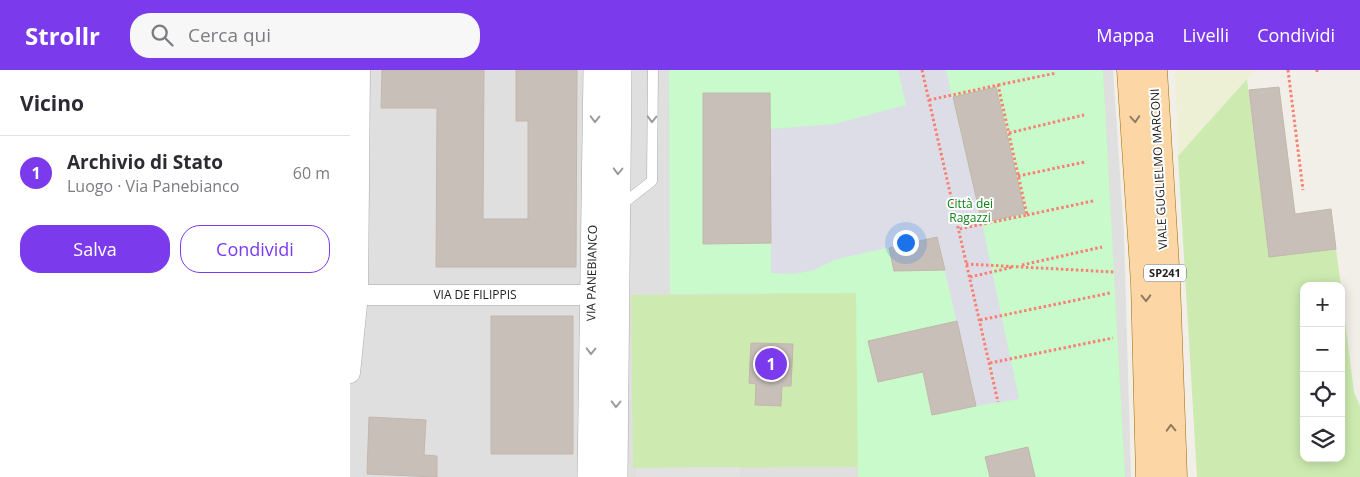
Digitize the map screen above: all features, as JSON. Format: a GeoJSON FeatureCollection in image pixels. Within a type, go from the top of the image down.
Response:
{"type":"FeatureCollection","features":[{"type":"Feature","properties":{"kind":"main road","name":"VIALE GUGLIELMO MARCONI"},"geometry":{"type":"LineString","coordinates":[[1131,70],[1145,283],[1150,477]]}},
{"type":"Feature","properties":{"kind":"main road","name":"VIALE GUGLIELMO MARCONI"},"geometry":{"type":"LineString","coordinates":[[1153,70],[1166,282],[1173,477]]}},
{"type":"Feature","properties":{"kind":"street"},"geometry":{"type":"LineString","coordinates":[[350,373],[358,295],[360,70]]}},
{"type":"Feature","properties":{"kind":"street","name":"VIA PANEBIANCO"},"geometry":{"type":"LineString","coordinates":[[590,477],[596,70]]}},
{"type":"Feature","properties":{"kind":"street","name":"VIA PANEBIANCO"},"geometry":{"type":"LineString","coordinates":[[615,477],[619,70]]}},
{"type":"Feature","properties":{"kind":"street","name":"VIA DE FILIPPIS"},"geometry":{"type":"LineString","coordinates":[[358,295],[592,295]]}},
{"type":"Feature","properties":{"kind":"lane"},"geometry":{"type":"LineString","coordinates":[[618,208],[652,181],[653,70]]}},
{"type":"Feature","properties":{"kind":"path"},"geometry":{"type":"LineString","coordinates":[[922,70],[998,402]]}},
{"type":"Feature","properties":{"kind":"path"},"geometry":{"type":"LineString","coordinates":[[1288,70],[1303,190]]}},
{"type":"Feature","properties":{"kind":"path"},"geometry":{"type":"LineString","coordinates":[[928,100],[1056,73]]}},
{"type":"Feature","properties":{"kind":"path"},"geometry":{"type":"LineString","coordinates":[[998,86],[1027,215]]}},
{"type":"Feature","properties":{"kind":"path"},"geometry":{"type":"LineString","coordinates":[[1008,133],[1084,115]]}},
{"type":"Feature","properties":{"kind":"path"},"geometry":{"type":"LineString","coordinates":[[1018,176],[1085,162]]}},
{"type":"Feature","properties":{"kind":"path"},"geometry":{"type":"LineString","coordinates":[[959,229],[1094,201]]}},
{"type":"Feature","properties":{"kind":"path"},"geometry":{"type":"LineString","coordinates":[[970,277],[1102,247]]}},
{"type":"Feature","properties":{"kind":"path"},"geometry":{"type":"LineString","coordinates":[[966,264],[1114,272]]}},
{"type":"Feature","properties":{"kind":"path"},"geometry":{"type":"LineString","coordinates":[[980,320],[1110,293]]}},
{"type":"Feature","properties":{"kind":"path"},"geometry":{"type":"LineString","coordinates":[[990,363],[1113,338]]}},
{"type":"Feature","properties":{"kind":"shaded area"},"geometry":{"type":"Polygon","coordinates":[[[350,70],[1113,70],[1124,234],[1131,477],[350,477],[350,70]]]}},
{"type":"Feature","properties":{"kind":"shaded area"},"geometry":{"type":"Polygon","coordinates":[[[898,70],[946,70],[982,223],[1019,399],[976,406],[937,237],[837,259],[814,270],[795,274],[771,273],[770,129],[834,124],[906,105],[898,70]]]}},
{"type":"Feature","properties":{"kind":"shaded area"},"geometry":{"type":"Polygon","coordinates":[[[740,467],[740,477],[636,477],[636,468],[740,467]]]}},
{"type":"Feature","properties":{"kind":"green space","name":"Città dei Ragazzi"},"geometry":{"type":"Polygon","coordinates":[[[669,70],[1103,70],[1125,477],[858,477],[856,293],[670,294],[669,70]]]}},
{"type":"Feature","properties":{"kind":"green space","name":"Città dei Ragazzi"},"geometry":{"type":"Polygon","coordinates":[[[946,70],[1103,70],[1125,477],[858,477],[857,467],[633,468],[631,295],[767,294],[946,70]]]}},
{"type":"Feature","properties":{"kind":"green space"},"geometry":{"type":"Polygon","coordinates":[[[1175,70],[1256,70],[1178,156],[1175,70]]]}},
{"type":"Feature","properties":{"kind":"green space"},"geometry":{"type":"Polygon","coordinates":[[[1247,79],[1269,256],[1336,249],[1340,282],[1300,282],[1300,462],[1345,462],[1345,321],[1354,392],[1360,406],[1360,477],[1197,477],[1178,156],[1247,79]]]}},
{"type":"Feature","properties":{"kind":"building"},"geometry":{"type":"Polygon","coordinates":[[[382,70],[484,70],[483,219],[528,219],[528,121],[516,121],[516,70],[577,70],[576,267],[436,267],[437,108],[381,108],[382,70]]]}},
{"type":"Feature","properties":{"kind":"building"},"geometry":{"type":"Polygon","coordinates":[[[996,87],[1025,213],[982,223],[953,97],[996,87]]]}},
{"type":"Feature","properties":{"kind":"building"},"geometry":{"type":"Polygon","coordinates":[[[1279,87],[1295,214],[1331,209],[1336,249],[1269,257],[1249,90],[1279,87]]]}},
{"type":"Feature","properties":{"kind":"building"},"geometry":{"type":"Polygon","coordinates":[[[703,93],[770,93],[771,243],[703,244],[703,93]]]}},
{"type":"Feature","properties":{"kind":"building"},"geometry":{"type":"Polygon","coordinates":[[[937,237],[945,270],[894,271],[889,248],[937,237]]]}},
{"type":"Feature","properties":{"kind":"building"},"geometry":{"type":"Polygon","coordinates":[[[491,316],[573,316],[573,454],[491,454],[491,316]]]}},
{"type":"Feature","properties":{"kind":"building"},"geometry":{"type":"Polygon","coordinates":[[[957,321],[976,406],[932,415],[923,372],[878,382],[868,341],[957,321]]]}},
{"type":"Feature","properties":{"kind":"building"},"geometry":{"type":"Polygon","coordinates":[[[751,343],[793,344],[791,386],[782,386],[781,406],[755,405],[756,384],[749,383],[751,343]]]}},
{"type":"Feature","properties":{"kind":"building"},"geometry":{"type":"Polygon","coordinates":[[[369,417],[426,420],[424,455],[437,456],[437,477],[367,474],[369,417]]]}},
{"type":"Feature","properties":{"kind":"building"},"geometry":{"type":"Polygon","coordinates":[[[1028,447],[1035,477],[990,477],[985,457],[1028,447]]]}},
{"type":"Feature","properties":{"kind":"place","name":"Archivio di Stato"},"geometry":{"type":"Point","coordinates":[771,364]}}]}
